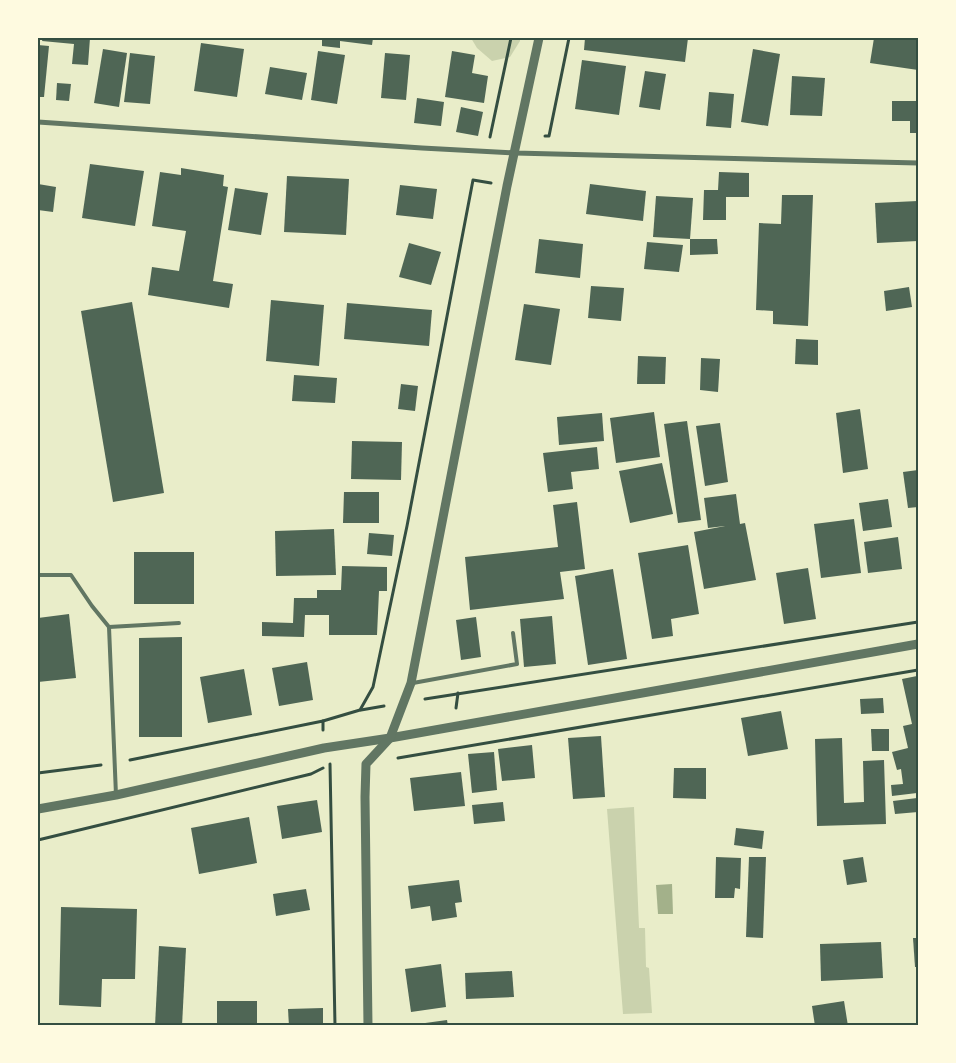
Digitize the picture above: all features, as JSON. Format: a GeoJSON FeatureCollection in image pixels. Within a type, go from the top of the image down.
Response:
{"type":"FeatureCollection","features":[{"type":"Feature","properties":{"kind":"street"},"geometry":{"type":"LineString","coordinates":[[368,1026],[366,764],[390,738],[410,683],[507,186],[540,38]]}},
{"type":"Feature","properties":{"kind":"street"},"geometry":{"type":"LineString","coordinates":[[38,122],[412,148],[515,153],[918,163]]}},
{"type":"Feature","properties":{"kind":"street"},"geometry":{"type":"LineString","coordinates":[[38,810],[116,795],[324,748],[390,738],[918,644]]}},
{"type":"Feature","properties":{"kind":"lane"},"geometry":{"type":"LineString","coordinates":[[38,575],[71,575],[109,627],[116,795]]}},
{"type":"Feature","properties":{"kind":"lane"},"geometry":{"type":"LineString","coordinates":[[109,627],[179,623]]}},
{"type":"Feature","properties":{"kind":"lane"},"geometry":{"type":"LineString","coordinates":[[410,683],[517,664],[513,633]]}},
{"type":"Feature","properties":{"kind":"path"},"geometry":{"type":"LineString","coordinates":[[481,138],[490,137],[510,38]]}},
{"type":"Feature","properties":{"kind":"path"},"geometry":{"type":"LineString","coordinates":[[38,773],[114,763],[322,721],[360,710],[373,687],[407,526],[473,180],[507,186]]}},
{"type":"Feature","properties":{"kind":"path"},"geometry":{"type":"LineString","coordinates":[[458,693],[918,622]]}},
{"type":"Feature","properties":{"kind":"path"},"geometry":{"type":"LineString","coordinates":[[366,764],[918,670]]}},
{"type":"Feature","properties":{"kind":"path"},"geometry":{"type":"LineString","coordinates":[[322,721],[325,759],[331,765],[335,1026]]}},
{"type":"Feature","properties":{"kind":"path"},"geometry":{"type":"LineString","coordinates":[[38,840],[310,774],[331,765]]}},
{"type":"Feature","properties":{"kind":"shaded area"},"geometry":{"type":"Polygon","coordinates":[[[471,38],[520,38],[520,41],[510,57],[492,61],[477,48],[471,38]]]}},
{"type":"Feature","properties":{"kind":"shaded area"},"geometry":{"type":"Polygon","coordinates":[[[634,807],[639,928],[645,928],[646,967],[649,968],[652,1013],[623,1014],[607,809],[634,807]]]}},
{"type":"Feature","properties":{"kind":"shaded area"},"geometry":{"type":"Polygon","coordinates":[[[672,884],[673,914],[658,914],[656,885],[672,884]]]}},
{"type":"Feature","properties":{"kind":"building"},"geometry":{"type":"Polygon","coordinates":[[[43,38],[90,38],[88,65],[72,64],[74,44],[42,41],[43,38]]]}},
{"type":"Feature","properties":{"kind":"building"},"geometry":{"type":"Polygon","coordinates":[[[322,38],[373,38],[372,45],[340,41],[340,48],[322,46],[322,38]]]}},
{"type":"Feature","properties":{"kind":"building"},"geometry":{"type":"Polygon","coordinates":[[[585,38],[688,38],[685,62],[584,50],[585,38]]]}},
{"type":"Feature","properties":{"kind":"building"},"geometry":{"type":"Polygon","coordinates":[[[874,38],[918,38],[918,70],[870,63],[874,38]]]}},
{"type":"Feature","properties":{"kind":"building"},"geometry":{"type":"Polygon","coordinates":[[[201,43],[244,49],[237,97],[194,91],[201,43]]]}},
{"type":"Feature","properties":{"kind":"building"},"geometry":{"type":"Polygon","coordinates":[[[38,45],[49,46],[44,97],[38,97],[38,45]]]}},
{"type":"Feature","properties":{"kind":"building"},"geometry":{"type":"Polygon","coordinates":[[[103,49],[127,53],[119,107],[94,103],[103,49]]]}},
{"type":"Feature","properties":{"kind":"building"},"geometry":{"type":"Polygon","coordinates":[[[753,49],[780,54],[768,126],[741,122],[753,49]]]}},
{"type":"Feature","properties":{"kind":"building"},"geometry":{"type":"Polygon","coordinates":[[[318,51],[345,55],[337,104],[311,100],[318,51]]]}},
{"type":"Feature","properties":{"kind":"building"},"geometry":{"type":"Polygon","coordinates":[[[452,51],[475,55],[472,73],[488,76],[484,103],[445,97],[452,51]]]}},
{"type":"Feature","properties":{"kind":"building"},"geometry":{"type":"Polygon","coordinates":[[[130,53],[155,56],[150,104],[124,102],[130,53]]]}},
{"type":"Feature","properties":{"kind":"building"},"geometry":{"type":"Polygon","coordinates":[[[385,53],[410,55],[406,100],[381,98],[385,53]]]}},
{"type":"Feature","properties":{"kind":"building"},"geometry":{"type":"Polygon","coordinates":[[[582,60],[626,66],[619,115],[575,109],[582,60]]]}},
{"type":"Feature","properties":{"kind":"building"},"geometry":{"type":"Polygon","coordinates":[[[270,67],[307,73],[302,100],[265,94],[270,67]]]}},
{"type":"Feature","properties":{"kind":"building"},"geometry":{"type":"Polygon","coordinates":[[[645,71],[666,74],[660,110],[639,107],[645,71]]]}},
{"type":"Feature","properties":{"kind":"building"},"geometry":{"type":"Polygon","coordinates":[[[792,76],[825,78],[822,116],[790,115],[792,76]]]}},
{"type":"Feature","properties":{"kind":"building"},"geometry":{"type":"Polygon","coordinates":[[[57,83],[71,84],[69,101],[56,100],[57,83]]]}},
{"type":"Feature","properties":{"kind":"building"},"geometry":{"type":"Polygon","coordinates":[[[709,92],[734,94],[731,128],[706,126],[709,92]]]}},
{"type":"Feature","properties":{"kind":"building"},"geometry":{"type":"Polygon","coordinates":[[[417,98],[444,102],[441,126],[414,123],[417,98]]]}},
{"type":"Feature","properties":{"kind":"building"},"geometry":{"type":"Polygon","coordinates":[[[892,101],[918,101],[918,133],[910,133],[910,121],[892,121],[892,101]]]}},
{"type":"Feature","properties":{"kind":"building"},"geometry":{"type":"Polygon","coordinates":[[[461,107],[483,112],[478,136],[456,132],[461,107]]]}},
{"type":"Feature","properties":{"kind":"building"},"geometry":{"type":"Polygon","coordinates":[[[90,164],[144,171],[135,226],[82,218],[90,164]]]}},
{"type":"Feature","properties":{"kind":"building"},"geometry":{"type":"Polygon","coordinates":[[[181,168],[224,175],[223,186],[228,187],[213,281],[233,284],[229,308],[148,295],[152,267],[179,271],[186,231],[152,226],[160,172],[181,175],[181,168]]]}},
{"type":"Feature","properties":{"kind":"building"},"geometry":{"type":"Polygon","coordinates":[[[719,172],[749,173],[749,197],[726,197],[726,220],[703,220],[704,190],[718,190],[719,172]]]}},
{"type":"Feature","properties":{"kind":"building"},"geometry":{"type":"Polygon","coordinates":[[[287,176],[349,179],[346,235],[284,232],[287,176]]]}},
{"type":"Feature","properties":{"kind":"building"},"geometry":{"type":"Polygon","coordinates":[[[38,184],[56,187],[53,212],[38,210],[38,184]]]}},
{"type":"Feature","properties":{"kind":"building"},"geometry":{"type":"Polygon","coordinates":[[[590,184],[646,191],[643,221],[586,214],[590,184]]]}},
{"type":"Feature","properties":{"kind":"building"},"geometry":{"type":"Polygon","coordinates":[[[400,185],[437,189],[433,219],[396,215],[400,185]]]}},
{"type":"Feature","properties":{"kind":"building"},"geometry":{"type":"Polygon","coordinates":[[[235,188],[268,193],[261,235],[228,230],[235,188]]]}},
{"type":"Feature","properties":{"kind":"building"},"geometry":{"type":"Polygon","coordinates":[[[782,195],[813,195],[808,326],[773,324],[773,311],[756,310],[759,223],[781,224],[782,195]]]}},
{"type":"Feature","properties":{"kind":"building"},"geometry":{"type":"Polygon","coordinates":[[[656,196],[693,198],[690,239],[653,237],[656,196]]]}},
{"type":"Feature","properties":{"kind":"building"},"geometry":{"type":"Polygon","coordinates":[[[918,201],[918,241],[877,243],[875,203],[918,201]]]}},
{"type":"Feature","properties":{"kind":"building"},"geometry":{"type":"Polygon","coordinates":[[[539,239],[583,244],[580,278],[535,273],[539,239]]]}},
{"type":"Feature","properties":{"kind":"building"},"geometry":{"type":"Polygon","coordinates":[[[690,239],[717,239],[718,254],[690,255],[690,239]]]}},
{"type":"Feature","properties":{"kind":"building"},"geometry":{"type":"Polygon","coordinates":[[[647,242],[683,245],[679,272],[644,269],[647,242]]]}},
{"type":"Feature","properties":{"kind":"building"},"geometry":{"type":"Polygon","coordinates":[[[409,243],[441,252],[431,285],[399,277],[409,243]]]}},
{"type":"Feature","properties":{"kind":"building"},"geometry":{"type":"Polygon","coordinates":[[[591,286],[624,288],[621,321],[588,318],[591,286]]]}},
{"type":"Feature","properties":{"kind":"building"},"geometry":{"type":"Polygon","coordinates":[[[909,287],[912,307],[886,311],[884,291],[909,287]]]}},
{"type":"Feature","properties":{"kind":"building"},"geometry":{"type":"Polygon","coordinates":[[[271,300],[324,305],[319,366],[266,361],[271,300]]]}},
{"type":"Feature","properties":{"kind":"building"},"geometry":{"type":"Polygon","coordinates":[[[132,302],[164,493],[113,502],[81,311],[132,302]]]}},
{"type":"Feature","properties":{"kind":"building"},"geometry":{"type":"Polygon","coordinates":[[[347,303],[432,310],[429,346],[344,339],[347,303]]]}},
{"type":"Feature","properties":{"kind":"building"},"geometry":{"type":"Polygon","coordinates":[[[524,304],[560,309],[551,365],[515,360],[524,304]]]}},
{"type":"Feature","properties":{"kind":"building"},"geometry":{"type":"Polygon","coordinates":[[[796,339],[818,340],[818,365],[795,364],[796,339]]]}},
{"type":"Feature","properties":{"kind":"building"},"geometry":{"type":"Polygon","coordinates":[[[638,356],[666,357],[665,384],[637,384],[638,356]]]}},
{"type":"Feature","properties":{"kind":"building"},"geometry":{"type":"Polygon","coordinates":[[[701,358],[720,359],[718,392],[700,390],[701,358]]]}},
{"type":"Feature","properties":{"kind":"building"},"geometry":{"type":"Polygon","coordinates":[[[294,375],[337,378],[335,403],[292,401],[294,375]]]}},
{"type":"Feature","properties":{"kind":"building"},"geometry":{"type":"Polygon","coordinates":[[[401,384],[418,386],[415,411],[398,409],[401,384]]]}},
{"type":"Feature","properties":{"kind":"building"},"geometry":{"type":"Polygon","coordinates":[[[860,409],[868,469],[843,473],[836,413],[860,409]]]}},
{"type":"Feature","properties":{"kind":"building"},"geometry":{"type":"Polygon","coordinates":[[[654,412],[660,457],[616,463],[610,418],[654,412]]]}},
{"type":"Feature","properties":{"kind":"building"},"geometry":{"type":"Polygon","coordinates":[[[602,413],[604,441],[559,445],[557,417],[602,413]]]}},
{"type":"Feature","properties":{"kind":"building"},"geometry":{"type":"Polygon","coordinates":[[[687,421],[701,520],[678,523],[664,424],[687,421]]]}},
{"type":"Feature","properties":{"kind":"building"},"geometry":{"type":"Polygon","coordinates":[[[720,423],[728,482],[705,486],[696,426],[720,423]]]}},
{"type":"Feature","properties":{"kind":"building"},"geometry":{"type":"Polygon","coordinates":[[[352,441],[402,442],[401,480],[351,479],[352,441]]]}},
{"type":"Feature","properties":{"kind":"building"},"geometry":{"type":"Polygon","coordinates":[[[597,447],[599,469],[571,472],[573,489],[548,492],[543,453],[597,447]]]}},
{"type":"Feature","properties":{"kind":"building"},"geometry":{"type":"Polygon","coordinates":[[[662,463],[673,514],[630,523],[619,471],[662,463]]]}},
{"type":"Feature","properties":{"kind":"building"},"geometry":{"type":"Polygon","coordinates":[[[918,470],[918,507],[908,508],[903,472],[918,470]]]}},
{"type":"Feature","properties":{"kind":"building"},"geometry":{"type":"Polygon","coordinates":[[[344,492],[379,492],[379,523],[343,523],[344,492]]]}},
{"type":"Feature","properties":{"kind":"building"},"geometry":{"type":"Polygon","coordinates":[[[736,494],[740,524],[745,523],[756,580],[704,589],[694,532],[725,526],[708,528],[704,498],[736,494]]]}},
{"type":"Feature","properties":{"kind":"building"},"geometry":{"type":"Polygon","coordinates":[[[888,499],[892,527],[863,531],[859,503],[888,499]]]}},
{"type":"Feature","properties":{"kind":"building"},"geometry":{"type":"Polygon","coordinates":[[[577,502],[585,569],[560,572],[564,599],[470,610],[465,557],[558,547],[553,505],[577,502]]]}},
{"type":"Feature","properties":{"kind":"building"},"geometry":{"type":"Polygon","coordinates":[[[854,519],[861,573],[821,578],[814,524],[854,519]]]}},
{"type":"Feature","properties":{"kind":"building"},"geometry":{"type":"Polygon","coordinates":[[[334,529],[336,575],[276,576],[275,531],[334,529]]]}},
{"type":"Feature","properties":{"kind":"building"},"geometry":{"type":"Polygon","coordinates":[[[369,533],[394,535],[392,556],[367,554],[369,533]]]}},
{"type":"Feature","properties":{"kind":"building"},"geometry":{"type":"Polygon","coordinates":[[[898,537],[902,569],[868,573],[864,542],[898,537]]]}},
{"type":"Feature","properties":{"kind":"building"},"geometry":{"type":"Polygon","coordinates":[[[688,545],[699,614],[671,619],[673,636],[652,639],[638,553],[688,545]]]}},
{"type":"Feature","properties":{"kind":"building"},"geometry":{"type":"Polygon","coordinates":[[[134,552],[194,552],[194,604],[134,604],[134,552]]]}},
{"type":"Feature","properties":{"kind":"building"},"geometry":{"type":"Polygon","coordinates":[[[342,566],[387,567],[387,591],[379,591],[377,635],[329,635],[329,615],[305,615],[304,637],[262,636],[262,622],[293,623],[294,598],[317,598],[317,590],[341,590],[342,566]]]}},
{"type":"Feature","properties":{"kind":"building"},"geometry":{"type":"Polygon","coordinates":[[[808,568],[816,619],[784,624],[776,573],[808,568]]]}},
{"type":"Feature","properties":{"kind":"building"},"geometry":{"type":"Polygon","coordinates":[[[613,569],[627,659],[588,665],[575,576],[613,569]]]}},
{"type":"Feature","properties":{"kind":"building"},"geometry":{"type":"Polygon","coordinates":[[[69,614],[76,678],[38,682],[38,618],[69,614]]]}},
{"type":"Feature","properties":{"kind":"building"},"geometry":{"type":"Polygon","coordinates":[[[552,616],[556,664],[524,667],[520,619],[552,616]]]}},
{"type":"Feature","properties":{"kind":"building"},"geometry":{"type":"Polygon","coordinates":[[[476,617],[481,657],[461,660],[456,620],[476,617]]]}},
{"type":"Feature","properties":{"kind":"building"},"geometry":{"type":"Polygon","coordinates":[[[182,637],[182,737],[139,737],[139,638],[182,637]]]}},
{"type":"Feature","properties":{"kind":"building"},"geometry":{"type":"Polygon","coordinates":[[[307,662],[313,700],[279,706],[272,668],[307,662]]]}},
{"type":"Feature","properties":{"kind":"building"},"geometry":{"type":"Polygon","coordinates":[[[244,669],[252,715],[208,723],[200,677],[244,669]]]}},
{"type":"Feature","properties":{"kind":"building"},"geometry":{"type":"Polygon","coordinates":[[[917,676],[918,812],[895,814],[893,801],[917,798],[917,793],[892,796],[891,785],[903,784],[901,769],[897,770],[892,752],[908,748],[903,726],[912,724],[902,679],[917,676]]]}},
{"type":"Feature","properties":{"kind":"building"},"geometry":{"type":"Polygon","coordinates":[[[883,698],[884,713],[861,714],[860,699],[883,698]]]}},
{"type":"Feature","properties":{"kind":"building"},"geometry":{"type":"Polygon","coordinates":[[[781,711],[788,749],[748,756],[741,718],[781,711]]]}},
{"type":"Feature","properties":{"kind":"building"},"geometry":{"type":"Polygon","coordinates":[[[871,729],[889,729],[889,751],[872,751],[871,729]]]}},
{"type":"Feature","properties":{"kind":"building"},"geometry":{"type":"Polygon","coordinates":[[[601,736],[605,797],[573,799],[568,738],[601,736]]]}},
{"type":"Feature","properties":{"kind":"building"},"geometry":{"type":"Polygon","coordinates":[[[842,738],[844,803],[864,802],[863,761],[884,760],[886,824],[817,826],[815,739],[842,738]]]}},
{"type":"Feature","properties":{"kind":"building"},"geometry":{"type":"Polygon","coordinates":[[[532,745],[535,778],[502,781],[498,749],[532,745]]]}},
{"type":"Feature","properties":{"kind":"building"},"geometry":{"type":"Polygon","coordinates":[[[494,752],[497,790],[472,793],[468,754],[494,752]]]}},
{"type":"Feature","properties":{"kind":"building"},"geometry":{"type":"Polygon","coordinates":[[[674,768],[706,768],[706,799],[673,798],[674,768]]]}},
{"type":"Feature","properties":{"kind":"building"},"geometry":{"type":"Polygon","coordinates":[[[461,772],[465,806],[414,811],[410,778],[461,772]]]}},
{"type":"Feature","properties":{"kind":"building"},"geometry":{"type":"Polygon","coordinates":[[[317,800],[322,832],[282,839],[277,806],[317,800]]]}},
{"type":"Feature","properties":{"kind":"building"},"geometry":{"type":"Polygon","coordinates":[[[503,802],[505,821],[474,824],[472,805],[503,802]]]}},
{"type":"Feature","properties":{"kind":"building"},"geometry":{"type":"Polygon","coordinates":[[[249,817],[257,863],[199,874],[191,828],[249,817]]]}},
{"type":"Feature","properties":{"kind":"building"},"geometry":{"type":"Polygon","coordinates":[[[736,828],[764,831],[762,849],[734,845],[736,828]]]}},
{"type":"Feature","properties":{"kind":"building"},"geometry":{"type":"Polygon","coordinates":[[[716,857],[741,858],[740,889],[735,888],[734,898],[715,898],[716,857]]]}},
{"type":"Feature","properties":{"kind":"building"},"geometry":{"type":"Polygon","coordinates":[[[749,857],[766,857],[763,938],[746,937],[749,857]]]}},
{"type":"Feature","properties":{"kind":"building"},"geometry":{"type":"Polygon","coordinates":[[[863,857],[867,882],[847,885],[843,860],[863,857]]]}},
{"type":"Feature","properties":{"kind":"building"},"geometry":{"type":"Polygon","coordinates":[[[459,880],[462,902],[455,903],[457,917],[432,921],[430,906],[411,909],[408,886],[459,880]]]}},
{"type":"Feature","properties":{"kind":"building"},"geometry":{"type":"Polygon","coordinates":[[[306,889],[310,910],[276,916],[273,894],[306,889]]]}},
{"type":"Feature","properties":{"kind":"building"},"geometry":{"type":"Polygon","coordinates":[[[61,907],[137,909],[135,979],[102,979],[101,1007],[59,1005],[61,907]]]}},
{"type":"Feature","properties":{"kind":"building"},"geometry":{"type":"Polygon","coordinates":[[[913,938],[918,938],[918,967],[915,967],[913,938]]]}},
{"type":"Feature","properties":{"kind":"building"},"geometry":{"type":"Polygon","coordinates":[[[881,942],[883,978],[821,981],[820,944],[881,942]]]}},
{"type":"Feature","properties":{"kind":"building"},"geometry":{"type":"Polygon","coordinates":[[[159,946],[186,948],[182,1026],[155,1026],[159,946]]]}},
{"type":"Feature","properties":{"kind":"building"},"geometry":{"type":"Polygon","coordinates":[[[441,964],[446,1007],[411,1012],[405,969],[441,964]]]}},
{"type":"Feature","properties":{"kind":"building"},"geometry":{"type":"Polygon","coordinates":[[[512,971],[514,997],[466,999],[465,973],[512,971]]]}},
{"type":"Feature","properties":{"kind":"building"},"geometry":{"type":"Polygon","coordinates":[[[217,1001],[257,1001],[257,1026],[217,1026],[217,1001]]]}},
{"type":"Feature","properties":{"kind":"building"},"geometry":{"type":"Polygon","coordinates":[[[844,1001],[848,1026],[815,1026],[812,1006],[844,1001]]]}},
{"type":"Feature","properties":{"kind":"building"},"geometry":{"type":"Polygon","coordinates":[[[323,1008],[323,1026],[289,1026],[288,1009],[323,1008]]]}},
{"type":"Feature","properties":{"kind":"building"},"geometry":{"type":"Polygon","coordinates":[[[447,1020],[448,1026],[418,1026],[418,1024],[447,1020]]]}}]}
